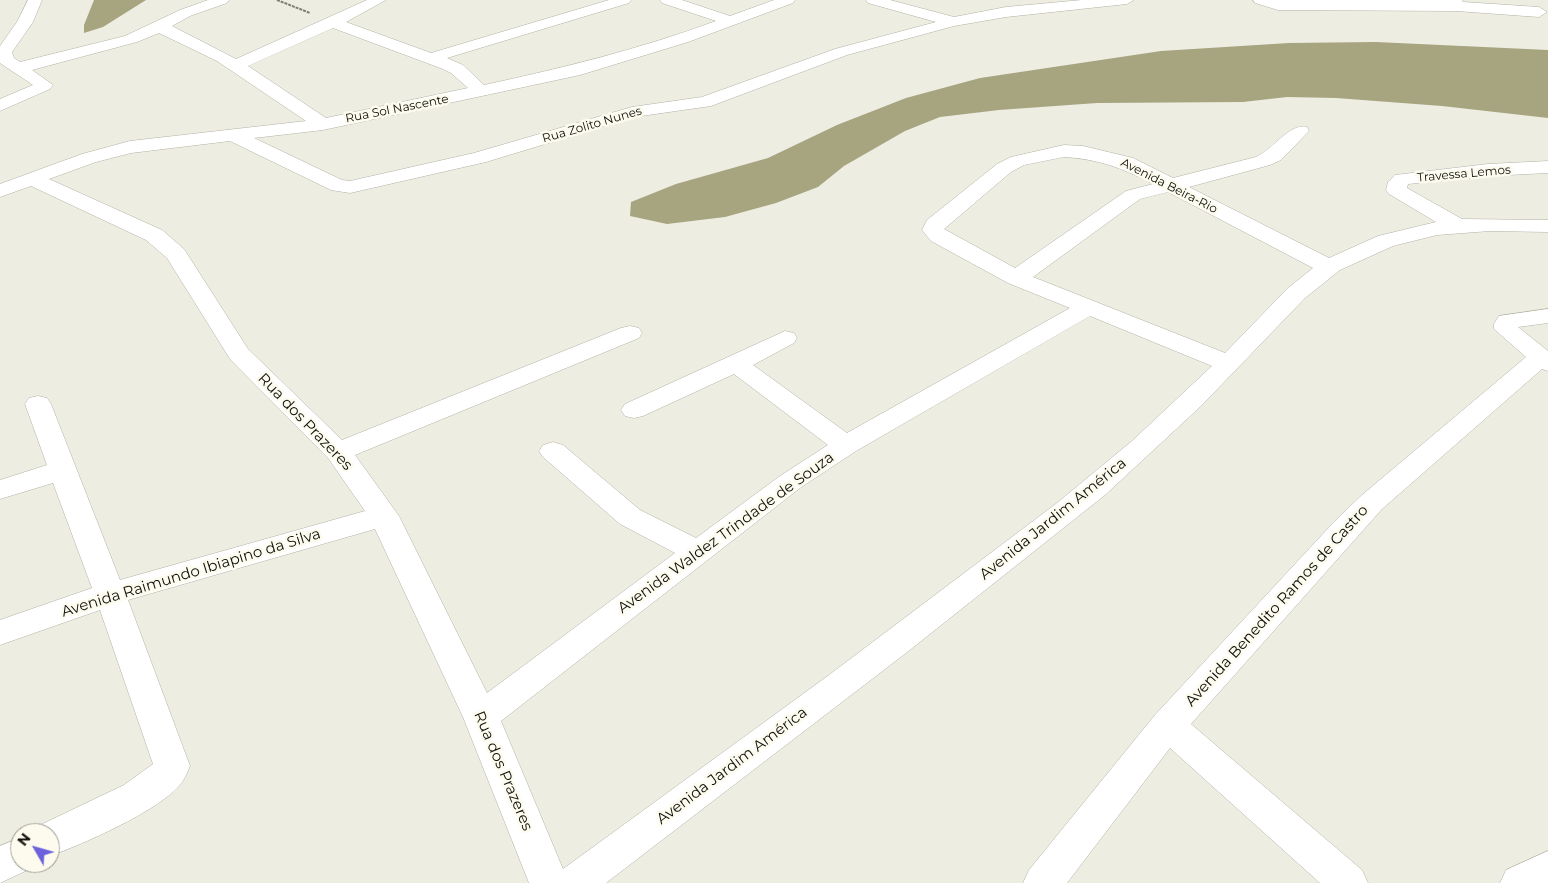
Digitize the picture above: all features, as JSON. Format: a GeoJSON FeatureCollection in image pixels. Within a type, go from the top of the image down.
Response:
{"type":"FeatureCollection","features":[{"type":"Feature","properties":{"kind":"street"},"geometry":{"type":"LineString","coordinates":[[0,106],[41,88],[44,84],[7,61],[4,52],[25,22],[35,0]]}},
{"type":"Feature","properties":{"kind":"street"},"geometry":{"type":"LineString","coordinates":[[18,68],[130,39],[159,28],[185,13],[222,0]]}},
{"type":"Feature","properties":{"kind":"street"},"geometry":{"type":"LineString","coordinates":[[234,66],[333,23],[379,0]]}},
{"type":"Feature","properties":{"kind":"street"},"geometry":{"type":"LineString","coordinates":[[430,58],[550,24],[624,0]]}},
{"type":"Feature","properties":{"kind":"street"},"geometry":{"type":"LineString","coordinates":[[667,0],[733,22]]}},
{"type":"Feature","properties":{"kind":"street","name":"Rua Sol Nascente"},"geometry":{"type":"LineString","coordinates":[[0,191],[90,158],[130,147],[235,136],[323,124],[482,92],[638,53],[733,22],[788,0]]}},
{"type":"Feature","properties":{"kind":"street"},"geometry":{"type":"LineString","coordinates":[[873,0],[956,21],[989,0]]}},
{"type":"Feature","properties":{"kind":"street","name":"Rua Zolito Nunes"},"geometry":{"type":"LineString","coordinates":[[235,136],[338,186],[350,187],[479,158],[632,112],[713,100],[849,50],[956,21],[1006,12],[1127,0]]}},
{"type":"Feature","properties":{"kind":"street"},"geometry":{"type":"LineString","coordinates":[[1260,0],[1278,5],[1455,3],[1539,12]]}},
{"type":"Feature","properties":{"kind":"street"},"geometry":{"type":"LineString","coordinates":[[333,23],[457,69],[482,92]]}},
{"type":"Feature","properties":{"kind":"street"},"geometry":{"type":"LineString","coordinates":[[159,28],[185,38],[234,66],[323,124]]}},
{"type":"Feature","properties":{"kind":"street"},"geometry":{"type":"LineString","coordinates":[[1016,278],[1126,199],[1168,185],[1263,161],[1274,156],[1300,131]]}},
{"type":"Feature","properties":{"kind":"street","name":"Avenida Beira-Rio"},"geometry":{"type":"LineString","coordinates":[[1016,278],[939,236],[933,230],[935,225],[1004,168],[1018,161],[1041,154],[1064,151],[1083,152],[1126,162],[1329,267]]}},
{"type":"Feature","properties":{"kind":"street","name":"Travessa Lemos"},"geometry":{"type":"LineString","coordinates":[[1456,225],[1396,190],[1398,182],[1402,179],[1478,171],[1548,167]]}},
{"type":"Feature","properties":{"kind":"street","name":"Rua dos Prazeres"},"geometry":{"type":"LineString","coordinates":[[32,179],[154,235],[176,254],[239,354],[338,452],[384,516],[481,717],[549,883]]}},
{"type":"Feature","properties":{"kind":"street","name":"Avenida Jardim América"},"geometry":{"type":"LineString","coordinates":[[575,883],[940,610],[1093,488],[1229,364],[1291,299],[1329,267],[1380,241],[1456,225],[1548,226]]}},
{"type":"Feature","properties":{"kind":"street"},"geometry":{"type":"LineString","coordinates":[[1016,278],[1229,364]]}},
{"type":"Feature","properties":{"kind":"street","name":"Avenida Waldez Trindade de Souza"},"geometry":{"type":"LineString","coordinates":[[481,717],[790,482],[846,445],[1087,308]]}},
{"type":"Feature","properties":{"kind":"street"},"geometry":{"type":"LineString","coordinates":[[1544,360],[1506,329],[1506,324],[1508,321],[1548,316]]}},
{"type":"Feature","properties":{"kind":"street"},"geometry":{"type":"LineString","coordinates":[[338,452],[630,333]]}},
{"type":"Feature","properties":{"kind":"street"},"geometry":{"type":"LineString","coordinates":[[634,410],[736,364],[785,338]]}},
{"type":"Feature","properties":{"kind":"street","name":"Avenida Benedito Ramos de Castro"},"geometry":{"type":"LineString","coordinates":[[1043,883],[1168,725],[1345,528],[1372,502],[1544,360]]}},
{"type":"Feature","properties":{"kind":"street"},"geometry":{"type":"LineString","coordinates":[[736,364],[846,445]]}},
{"type":"Feature","properties":{"kind":"street"},"geometry":{"type":"LineString","coordinates":[[38,404],[110,594],[172,766],[170,773],[163,781],[60,835]]}},
{"type":"Feature","properties":{"kind":"street"},"geometry":{"type":"LineString","coordinates":[[553,451],[630,517],[697,552]]}},
{"type":"Feature","properties":{"kind":"street"},"geometry":{"type":"LineString","coordinates":[[0,490],[63,470]]}},
{"type":"Feature","properties":{"kind":"street","name":"Avenida Raimundo Ibiapino da Silva"},"geometry":{"type":"LineString","coordinates":[[0,633],[110,594],[384,516]]}},
{"type":"Feature","properties":{"kind":"street"},"geometry":{"type":"LineString","coordinates":[[1168,725],[1348,883]]}},
{"type":"Feature","properties":{"kind":"street"},"geometry":{"type":"LineString","coordinates":[[1520,883],[1548,869]]}},
{"type":"Feature","properties":{"kind":"path"},"geometry":{"type":"LineString","coordinates":[[277,0],[333,23]]}},
{"type":"Feature","properties":{"kind":"shaded area"},"geometry":{"type":"Polygon","coordinates":[[[94,0],[146,0],[103,27],[84,33],[84,25],[94,0]]]}},
{"type":"Feature","properties":{"kind":"shaded area"},"geometry":{"type":"Polygon","coordinates":[[[1376,42],[1548,50],[1548,118],[1442,106],[1336,98],[1287,97],[1243,102],[1097,103],[999,110],[940,117],[905,131],[844,166],[818,187],[776,203],[725,217],[667,224],[630,216],[631,202],[676,184],[768,158],[837,125],[906,98],[980,78],[1161,51],[1289,43],[1376,42]]]}}]}
